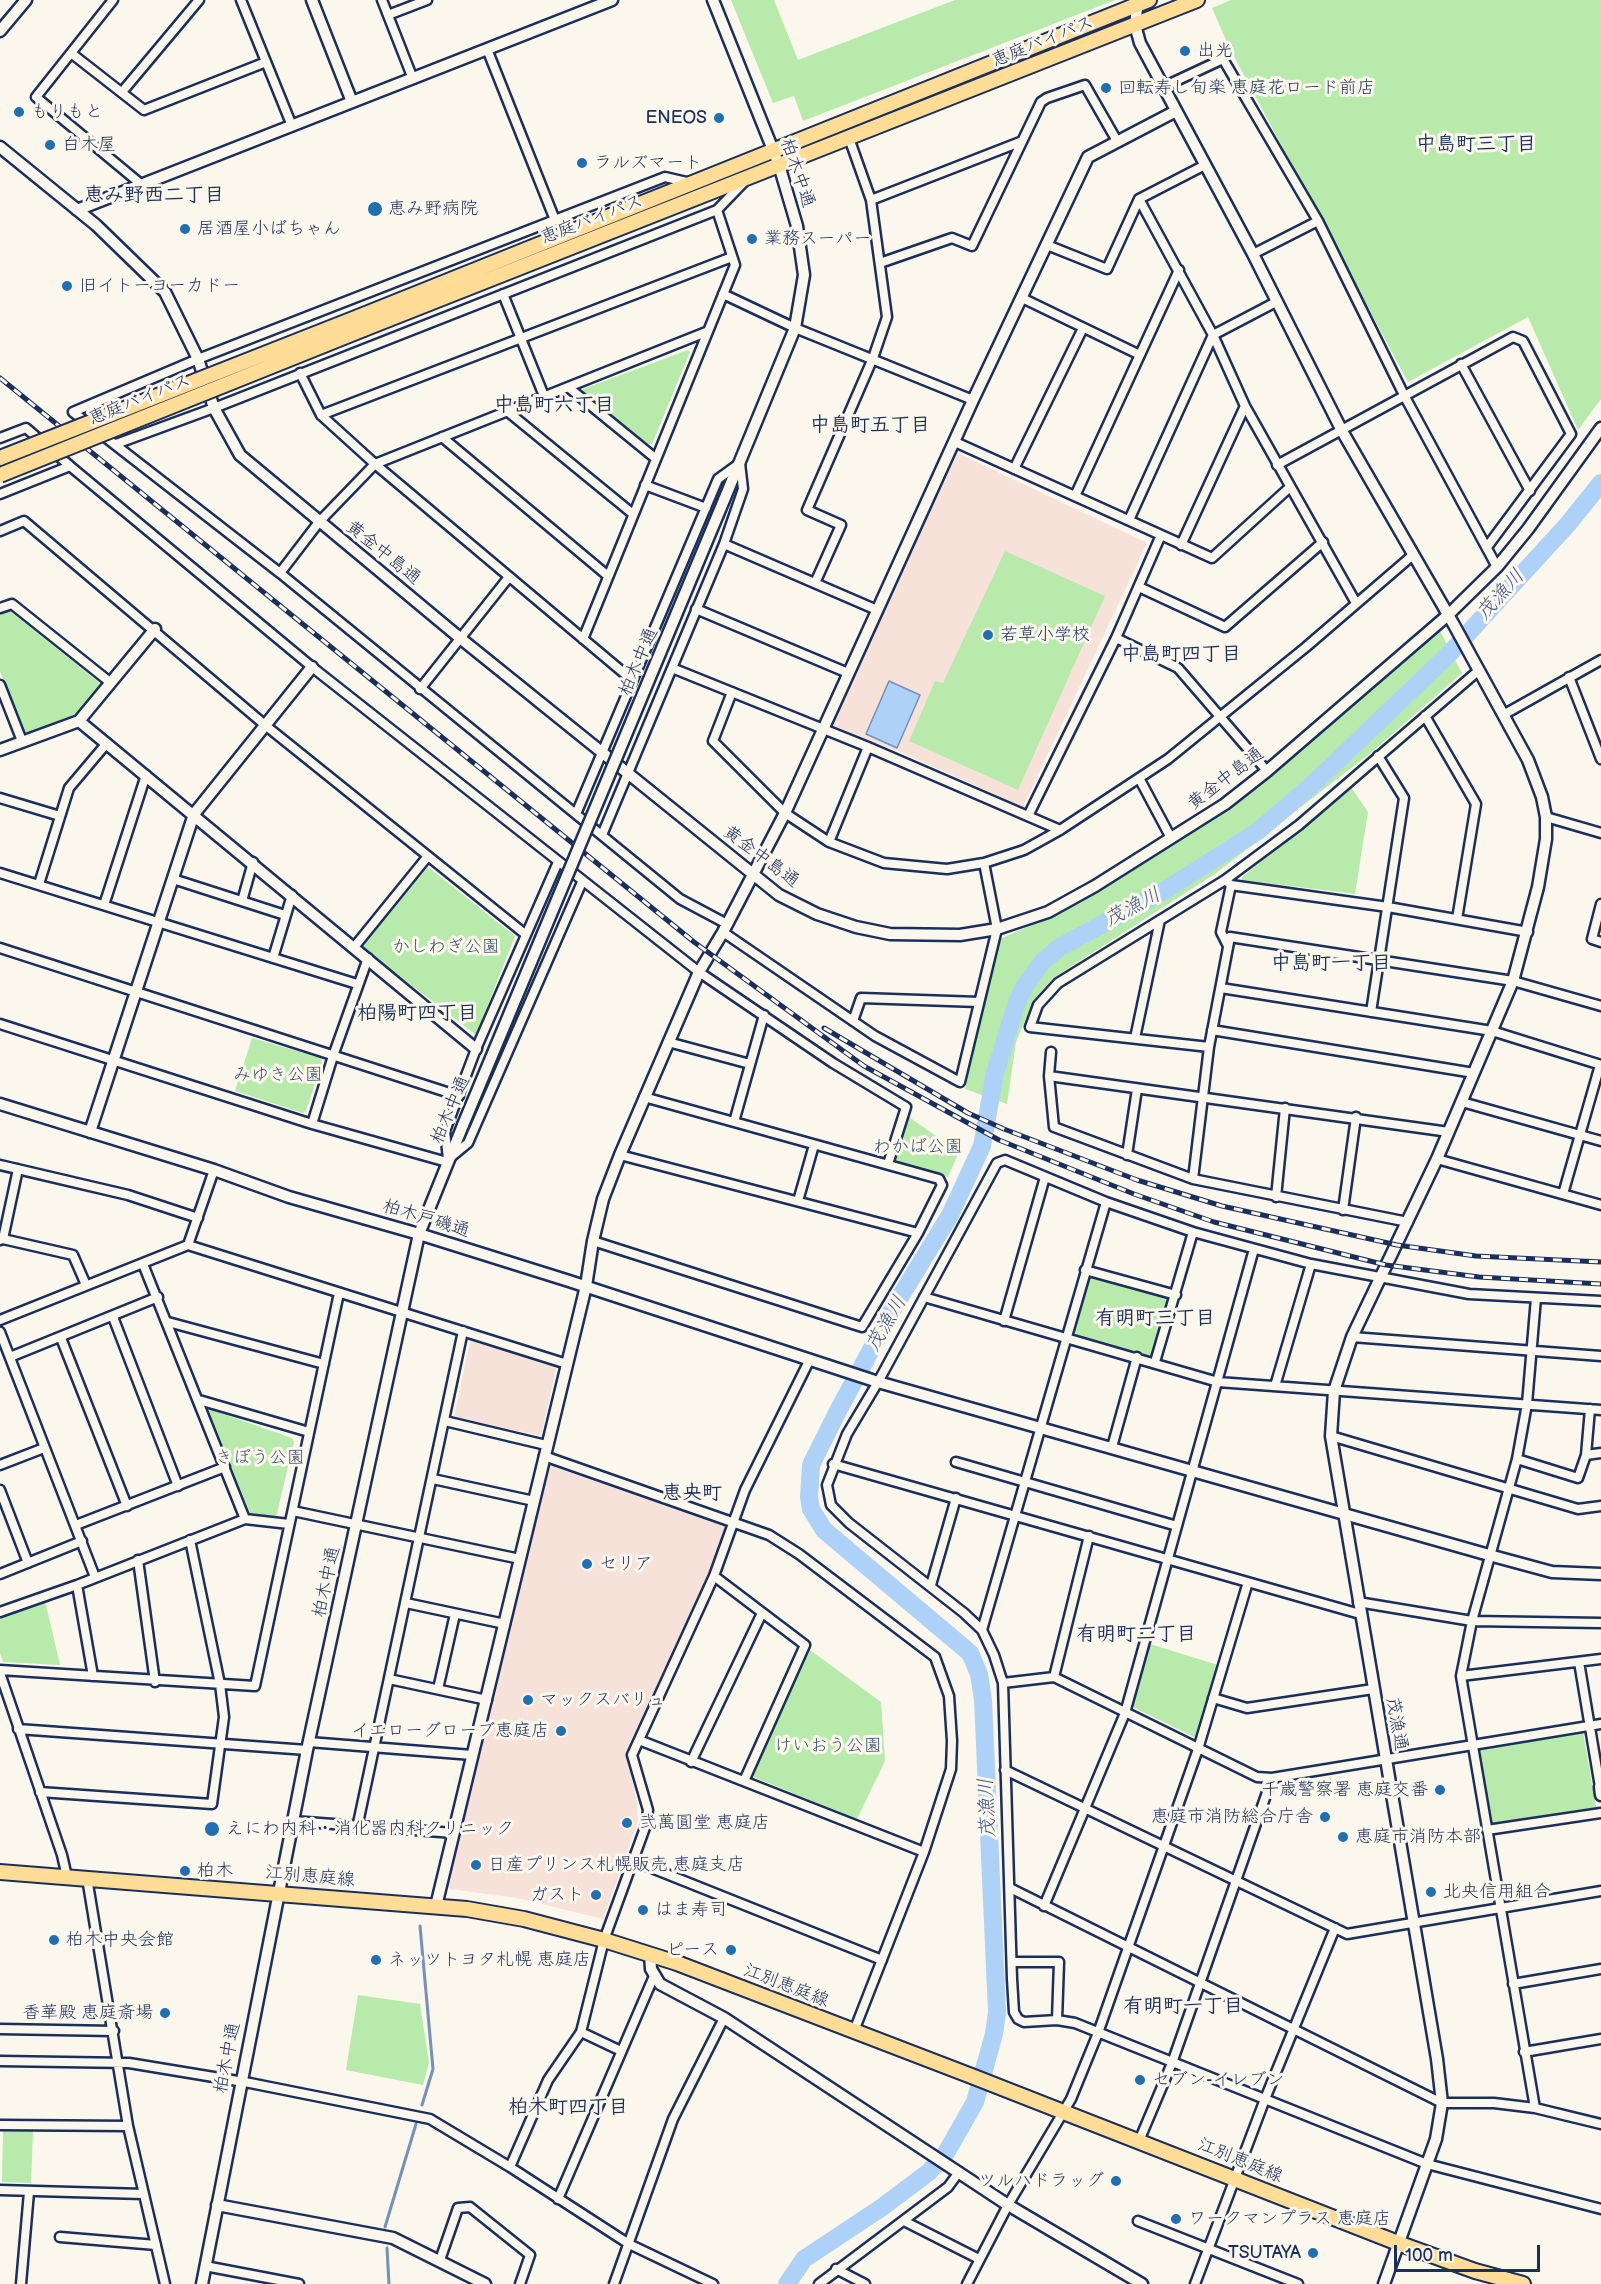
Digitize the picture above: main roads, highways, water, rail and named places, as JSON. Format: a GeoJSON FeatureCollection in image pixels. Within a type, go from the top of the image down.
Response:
{"type":"FeatureCollection","features":[{"type":"Feature","properties":{"kind":"main road","name":"恵庭バイパス"},"geometry":{"type":"LineString","coordinates":[[0,475],[695,184],[849,138],[1197,0]]}},
{"type":"Feature","properties":{"kind":"main road","name":"恵庭バイパス"},"geometry":{"type":"LineString","coordinates":[[0,458],[748,178],[776,159],[1141,2]]}},
{"type":"Feature","properties":{"kind":"main road","name":"江別恵庭線"},"geometry":{"type":"LineString","coordinates":[[0,1872],[436,1906],[499,1914],[604,1940],[650,1954],[993,2084],[1398,2243],[1475,2271],[1523,2284]]}},
{"type":"Feature","properties":{"kind":"water"},"geometry":{"type":"Polygon","coordinates":[[[889,681],[920,695],[897,748],[866,734],[889,681]]]}},
{"type":"Feature","properties":{"kind":"waterway","name":"茂漁川"},"geometry":{"type":"LineString","coordinates":[[787,2284],[804,2259],[881,2208],[929,2172],[946,2153],[975,2102],[994,2034],[997,2012],[983,1700],[979,1674],[970,1653],[824,1530],[811,1509],[809,1497],[811,1465],[897,1302],[950,1215],[982,1146],[995,1073],[1016,1005],[1024,987],[1043,961],[1060,947],[1164,891],[1258,831],[1313,784],[1450,653],[1568,524],[1601,483]]}},
{"type":"Feature","properties":{"kind":"waterway"},"geometry":{"type":"LineString","coordinates":[[420,1926],[433,2069],[422,2105]]}},
{"type":"Feature","properties":{"kind":"waterway"},"geometry":{"type":"LineString","coordinates":[[385,2227],[416,2124]]}},
{"type":"Feature","properties":{"kind":"waterway"},"geometry":{"type":"LineString","coordinates":[[387,2248],[389,2284]]}},
{"type":"Feature","properties":{"kind":"railway"},"geometry":{"type":"LineString","coordinates":[[0,378],[694,942],[864,1066],[999,1140],[1134,1194],[1214,1222],[1386,1265],[1479,1277],[1601,1284]]}},
{"type":"Feature","properties":{"kind":"railway"},"geometry":{"type":"LineString","coordinates":[[824,1028],[968,1113],[1137,1180],[1222,1206],[1397,1245],[1476,1256],[1601,1262]]}},
{"type":"Feature","properties":{"kind":"place","name":"出光"},"geometry":{"type":"Point","coordinates":[1185,51]}},
{"type":"Feature","properties":{"kind":"place","name":"回転寿し旬楽 恵庭花ロード前店"},"geometry":{"type":"Point","coordinates":[1106,88]}},
{"type":"Feature","properties":{"kind":"place","name":"もりもと"},"geometry":{"type":"Point","coordinates":[19,112]}},
{"type":"Feature","properties":{"kind":"place","name":"ENEOS"},"geometry":{"type":"Point","coordinates":[719,118]}},
{"type":"Feature","properties":{"kind":"place","name":"白木屋"},"geometry":{"type":"Point","coordinates":[50,145]}},
{"type":"Feature","properties":{"kind":"place","name":"ラルズマート"},"geometry":{"type":"Point","coordinates":[582,163]}},
{"type":"Feature","properties":{"kind":"place","name":"恵み野病院"},"geometry":{"type":"Point","coordinates":[375,209]}},
{"type":"Feature","properties":{"kind":"place","name":"居酒屋小ばちゃん"},"geometry":{"type":"Point","coordinates":[185,229]}},
{"type":"Feature","properties":{"kind":"place","name":"業務スーパー"},"geometry":{"type":"Point","coordinates":[752,239]}},
{"type":"Feature","properties":{"kind":"place","name":"旧イトーヨーカドー"},"geometry":{"type":"Point","coordinates":[67,286]}},
{"type":"Feature","properties":{"kind":"place","name":"若草小学校"},"geometry":{"type":"Point","coordinates":[988,635]}},
{"type":"Feature","properties":{"kind":"place","name":"セリア"},"geometry":{"type":"Point","coordinates":[587,1564]}},
{"type":"Feature","properties":{"kind":"place","name":"マックスバリュ"},"geometry":{"type":"Point","coordinates":[528,1700]}},
{"type":"Feature","properties":{"kind":"place","name":"イエローグローブ恵庭店"},"geometry":{"type":"Point","coordinates":[561,1731]}},
{"type":"Feature","properties":{"kind":"place","name":"千歳警察署 恵庭交番"},"geometry":{"type":"Point","coordinates":[1440,1790]}},
{"type":"Feature","properties":{"kind":"place","name":"恵庭市消防総合庁舎"},"geometry":{"type":"Point","coordinates":[1325,1817]}},
{"type":"Feature","properties":{"kind":"place","name":"弐萬圓堂 恵庭店"},"geometry":{"type":"Point","coordinates":[627,1823]}},
{"type":"Feature","properties":{"kind":"place","name":"えにわ内科・消化器内科クリニック"},"geometry":{"type":"Point","coordinates":[212,1829]}},
{"type":"Feature","properties":{"kind":"place","name":"恵庭市消防本部"},"geometry":{"type":"Point","coordinates":[1343,1837]}},
{"type":"Feature","properties":{"kind":"place","name":"日産プリンス札幌販売 恵庭支店"},"geometry":{"type":"Point","coordinates":[476,1865]}},
{"type":"Feature","properties":{"kind":"place","name":"柏木"},"geometry":{"type":"Point","coordinates":[185,1871]}},
{"type":"Feature","properties":{"kind":"place","name":"北央信用組合"},"geometry":{"type":"Point","coordinates":[1431,1892]}},
{"type":"Feature","properties":{"kind":"place","name":"ガスト"},"geometry":{"type":"Point","coordinates":[596,1895]}},
{"type":"Feature","properties":{"kind":"place","name":"はま寿司"},"geometry":{"type":"Point","coordinates":[643,1910]}},
{"type":"Feature","properties":{"kind":"place","name":"柏木中央会館"},"geometry":{"type":"Point","coordinates":[54,1940]}},
{"type":"Feature","properties":{"kind":"place","name":"ピース"},"geometry":{"type":"Point","coordinates":[731,1950]}},
{"type":"Feature","properties":{"kind":"place","name":"ネッツトヨタ札幌 恵庭店"},"geometry":{"type":"Point","coordinates":[376,1960]}},
{"type":"Feature","properties":{"kind":"place","name":"香華殿 恵庭斎場"},"geometry":{"type":"Point","coordinates":[165,2013]}},
{"type":"Feature","properties":{"kind":"place","name":"セブン-イレブン"},"geometry":{"type":"Point","coordinates":[1140,2080]}},
{"type":"Feature","properties":{"kind":"place","name":"ツルハドラッグ"},"geometry":{"type":"Point","coordinates":[1116,2181]}},
{"type":"Feature","properties":{"kind":"place","name":"ワークマンプラス 恵庭店"},"geometry":{"type":"Point","coordinates":[1176,2219]}},
{"type":"Feature","properties":{"kind":"place","name":"TSUTAYA"},"geometry":{"type":"Point","coordinates":[1313,2253]}},
{"type":"Feature","properties":{"kind":"district","name":"中島町三丁目"},"geometry":{"type":"Point","coordinates":[1476,145]}},
{"type":"Feature","properties":{"kind":"district","name":"恵み野西二丁目"},"geometry":{"type":"Point","coordinates":[154,196]}},
{"type":"Feature","properties":{"kind":"district","name":"中島町六丁目"},"geometry":{"type":"Point","coordinates":[554,406]}},
{"type":"Feature","properties":{"kind":"district","name":"中島町五丁目"},"geometry":{"type":"Point","coordinates":[870,426]}},
{"type":"Feature","properties":{"kind":"district","name":"中島町四丁目"},"geometry":{"type":"Point","coordinates":[1181,655]}},
{"type":"Feature","properties":{"kind":"district","name":"中島町一丁目"},"geometry":{"type":"Point","coordinates":[1331,964]}},
{"type":"Feature","properties":{"kind":"district","name":"柏陽町四丁目"},"geometry":{"type":"Point","coordinates":[417,1014]}},
{"type":"Feature","properties":{"kind":"district","name":"有明町三丁目"},"geometry":{"type":"Point","coordinates":[1155,1319]}},
{"type":"Feature","properties":{"kind":"district","name":"恵央町"},"geometry":{"type":"Point","coordinates":[692,1494]}},
{"type":"Feature","properties":{"kind":"district","name":"有明町二丁目"},"geometry":{"type":"Point","coordinates":[1136,1635]}},
{"type":"Feature","properties":{"kind":"district","name":"有明町一丁目"},"geometry":{"type":"Point","coordinates":[1183,2007]}},
{"type":"Feature","properties":{"kind":"district","name":"柏木町四丁目"},"geometry":{"type":"Point","coordinates":[568,2108]}},
{"type":"Feature","properties":{"kind":"park label","name":"かしわぎ公園"},"geometry":{"type":"Point","coordinates":[446,947]}},
{"type":"Feature","properties":{"kind":"park label","name":"みゆき公園"},"geometry":{"type":"Point","coordinates":[278,1075]}},
{"type":"Feature","properties":{"kind":"park label","name":"わかば公園"},"geometry":{"type":"Point","coordinates":[918,1147]}},
{"type":"Feature","properties":{"kind":"park label","name":"きぼう公園"},"geometry":{"type":"Point","coordinates":[260,1458]}},
{"type":"Feature","properties":{"kind":"park label","name":"けいおう公園"},"geometry":{"type":"Point","coordinates":[828,1746]}}]}
